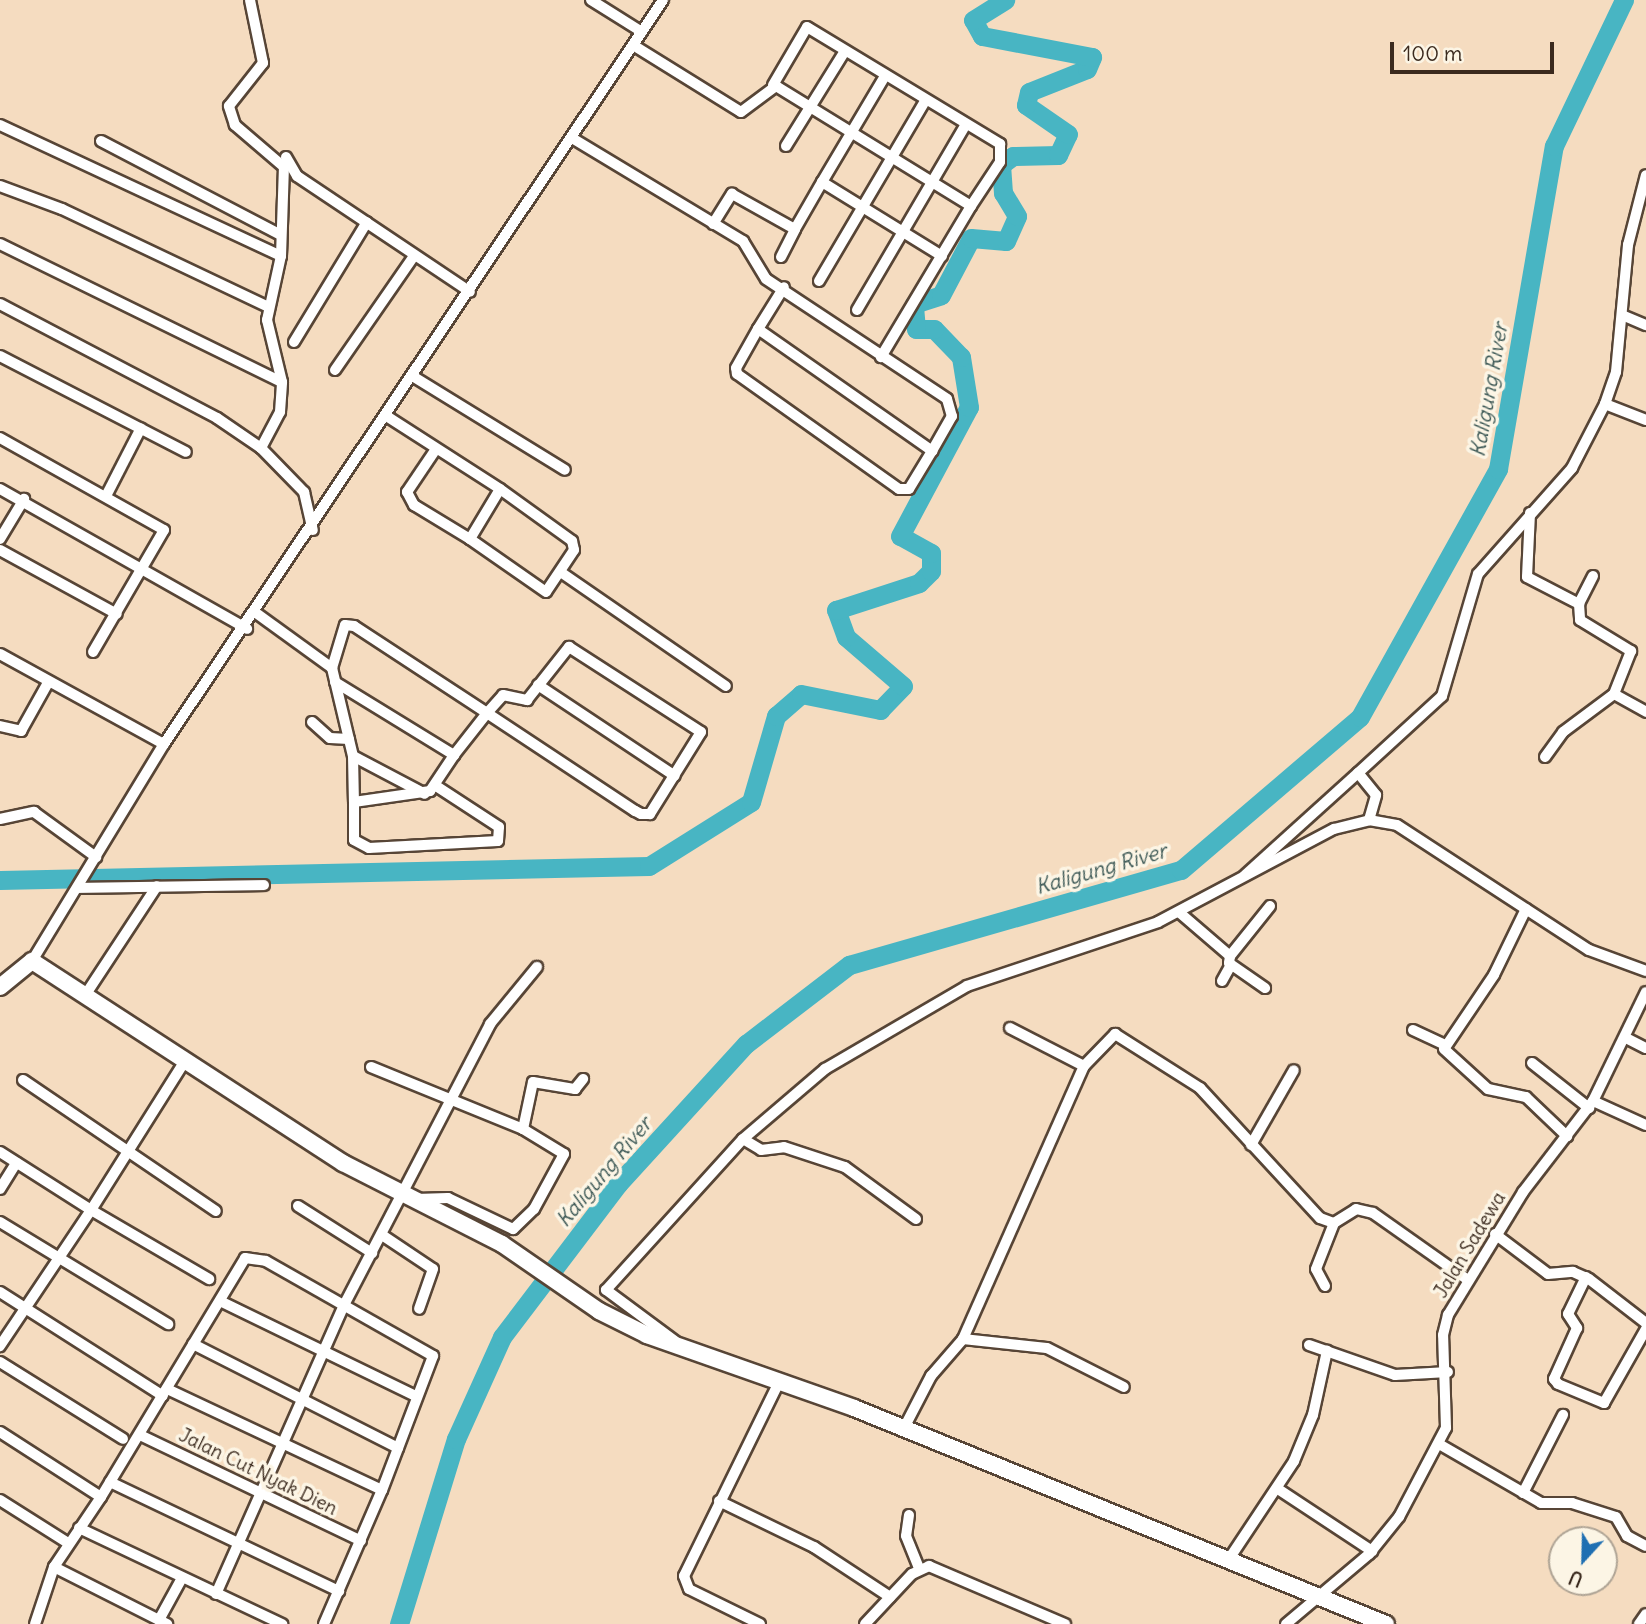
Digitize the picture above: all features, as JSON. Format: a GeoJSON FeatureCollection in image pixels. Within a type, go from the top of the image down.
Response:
{"type":"FeatureCollection","features":[{"type":"Feature","properties":{"kind":"main road"},"geometry":{"type":"LineString","coordinates":[[0,987],[32,961],[86,994],[183,1064],[410,1196],[510,1249],[587,1303],[682,1346],[904,1428],[1227,1562],[1318,1593],[1386,1624]]}},
{"type":"Feature","properties":{"kind":"street"},"geometry":{"type":"LineString","coordinates":[[250,0],[263,63],[255,80],[232,98],[230,118],[284,167],[281,256],[268,307],[267,332],[282,382],[280,412],[261,448]]}},
{"type":"Feature","properties":{"kind":"street"},"geometry":{"type":"LineString","coordinates":[[591,0],[642,32]]}},
{"type":"Feature","properties":{"kind":"street"},"geometry":{"type":"LineString","coordinates":[[32,961],[81,886],[164,744],[247,629],[663,0]]}},
{"type":"Feature","properties":{"kind":"street"},"geometry":{"type":"LineString","coordinates":[[633,45],[741,112],[755,107],[773,85],[805,28],[925,100],[1003,152],[881,358]]}},
{"type":"Feature","properties":{"kind":"street"},"geometry":{"type":"LineString","coordinates":[[786,146],[845,51]]}},
{"type":"Feature","properties":{"kind":"street"},"geometry":{"type":"LineString","coordinates":[[781,257],[850,131],[885,76]]}},
{"type":"Feature","properties":{"kind":"street"},"geometry":{"type":"LineString","coordinates":[[773,85],[971,206]]}},
{"type":"Feature","properties":{"kind":"street"},"geometry":{"type":"LineString","coordinates":[[819,281],[861,205],[925,100]]}},
{"type":"Feature","properties":{"kind":"street"},"geometry":{"type":"LineString","coordinates":[[0,125],[281,256]]}},
{"type":"Feature","properties":{"kind":"street"},"geometry":{"type":"LineString","coordinates":[[857,310],[965,126]]}},
{"type":"Feature","properties":{"kind":"street"},"geometry":{"type":"LineString","coordinates":[[572,138],[748,246],[761,274],[784,287],[881,358],[952,405],[932,452],[902,491],[740,379],[736,368],[784,287]]}},
{"type":"Feature","properties":{"kind":"street"},"geometry":{"type":"LineString","coordinates":[[101,141],[282,235]]}},
{"type":"Feature","properties":{"kind":"street"},"geometry":{"type":"LineString","coordinates":[[286,157],[297,176],[470,292]]}},
{"type":"Feature","properties":{"kind":"street"},"geometry":{"type":"LineString","coordinates":[[1239,882],[1441,696],[1478,574],[1579,457],[1605,404],[1622,315],[1628,245],[1646,175]]}},
{"type":"Feature","properties":{"kind":"street"},"geometry":{"type":"LineString","coordinates":[[822,182],[942,256]]}},
{"type":"Feature","properties":{"kind":"street"},"geometry":{"type":"LineString","coordinates":[[0,186],[62,209],[268,307]]}},
{"type":"Feature","properties":{"kind":"street"},"geometry":{"type":"LineString","coordinates":[[713,224],[732,194],[795,229]]}},
{"type":"Feature","properties":{"kind":"street"},"geometry":{"type":"LineString","coordinates":[[294,342],[367,222]]}},
{"type":"Feature","properties":{"kind":"street"},"geometry":{"type":"LineString","coordinates":[[0,244],[282,382]]}},
{"type":"Feature","properties":{"kind":"street"},"geometry":{"type":"LineString","coordinates":[[335,370],[414,256]]}},
{"type":"Feature","properties":{"kind":"street"},"geometry":{"type":"LineString","coordinates":[[0,304],[217,418],[261,448],[304,492],[313,530]]}},
{"type":"Feature","properties":{"kind":"street"},"geometry":{"type":"LineString","coordinates":[[1622,315],[1646,325]]}},
{"type":"Feature","properties":{"kind":"street"},"geometry":{"type":"LineString","coordinates":[[758,329],[932,452]]}},
{"type":"Feature","properties":{"kind":"street"},"geometry":{"type":"LineString","coordinates":[[0,356],[186,452]]}},
{"type":"Feature","properties":{"kind":"street"},"geometry":{"type":"LineString","coordinates":[[414,377],[565,470]]}},
{"type":"Feature","properties":{"kind":"street"},"geometry":{"type":"LineString","coordinates":[[1605,404],[1646,420]]}},
{"type":"Feature","properties":{"kind":"street"},"geometry":{"type":"LineString","coordinates":[[388,417],[499,489],[572,541],[574,553],[553,588],[542,591],[407,497],[436,449]]}},
{"type":"Feature","properties":{"kind":"street"},"geometry":{"type":"LineString","coordinates":[[106,496],[141,428]]}},
{"type":"Feature","properties":{"kind":"street"},"geometry":{"type":"LineString","coordinates":[[0,438],[164,530],[145,568],[93,652]]}},
{"type":"Feature","properties":{"kind":"street"},"geometry":{"type":"LineString","coordinates":[[0,489],[24,499],[247,629]]}},
{"type":"Feature","properties":{"kind":"street"},"geometry":{"type":"LineString","coordinates":[[470,540],[499,489]]}},
{"type":"Feature","properties":{"kind":"street"},"geometry":{"type":"LineString","coordinates":[[0,539],[24,499]]}},
{"type":"Feature","properties":{"kind":"street"},"geometry":{"type":"LineString","coordinates":[[1530,513],[1527,577],[1579,604]]}},
{"type":"Feature","properties":{"kind":"street"},"geometry":{"type":"LineString","coordinates":[[0,550],[117,614]]}},
{"type":"Feature","properties":{"kind":"street"},"geometry":{"type":"LineString","coordinates":[[562,573],[726,686]]}},
{"type":"Feature","properties":{"kind":"street"},"geometry":{"type":"LineString","coordinates":[[1545,757],[1563,732],[1614,694],[1631,651],[1583,623],[1579,604],[1593,576]]}},
{"type":"Feature","properties":{"kind":"street"},"geometry":{"type":"LineString","coordinates":[[256,613],[332,668]]}},
{"type":"Feature","properties":{"kind":"street"},"geometry":{"type":"LineString","coordinates":[[354,802],[425,794],[436,786],[454,755],[487,713],[506,693],[525,702],[569,647],[698,728],[701,736],[650,814],[641,814],[487,713],[349,624],[341,628],[332,668],[353,756],[354,839],[363,847],[498,841],[499,827],[436,786]]}},
{"type":"Feature","properties":{"kind":"street"},"geometry":{"type":"LineString","coordinates":[[0,654],[164,744]]}},
{"type":"Feature","properties":{"kind":"street"},"geometry":{"type":"LineString","coordinates":[[0,726],[21,731],[49,681]]}},
{"type":"Feature","properties":{"kind":"street"},"geometry":{"type":"LineString","coordinates":[[335,682],[454,755]]}},
{"type":"Feature","properties":{"kind":"street"},"geometry":{"type":"LineString","coordinates":[[538,685],[676,776]]}},
{"type":"Feature","properties":{"kind":"street"},"geometry":{"type":"LineString","coordinates":[[1614,694],[1646,712]]}},
{"type":"Feature","properties":{"kind":"street"},"geometry":{"type":"LineString","coordinates":[[312,722],[330,738],[349,738]]}},
{"type":"Feature","properties":{"kind":"street"},"geometry":{"type":"LineString","coordinates":[[353,756],[425,794]]}},
{"type":"Feature","properties":{"kind":"street"},"geometry":{"type":"LineString","coordinates":[[1359,774],[1376,794],[1369,820]]}},
{"type":"Feature","properties":{"kind":"street"},"geometry":{"type":"LineString","coordinates":[[0,819],[34,811],[94,861]]}},
{"type":"Feature","properties":{"kind":"street"},"geometry":{"type":"LineString","coordinates":[[682,1346],[606,1290],[743,1139],[825,1069],[944,998],[1180,913],[1334,829],[1369,820],[1397,825],[1439,846],[1526,909],[1589,950],[1645,970]]}},
{"type":"Feature","properties":{"kind":"street"},"geometry":{"type":"LineString","coordinates":[[81,886],[264,885]]}},
{"type":"Feature","properties":{"kind":"street"},"geometry":{"type":"LineString","coordinates":[[86,994],[157,886]]}},
{"type":"Feature","properties":{"kind":"street"},"geometry":{"type":"LineString","coordinates":[[1222,981],[1230,961],[1270,906]]}},
{"type":"Feature","properties":{"kind":"street"},"geometry":{"type":"LineString","coordinates":[[1445,1045],[1486,988],[1526,909]]}},
{"type":"Feature","properties":{"kind":"street"},"geometry":{"type":"LineString","coordinates":[[1180,913],[1230,961],[1265,988]]}},
{"type":"Feature","properties":{"kind":"street"},"geometry":{"type":"LineString","coordinates":[[216,1594],[297,1399],[344,1305],[382,1235],[410,1196],[453,1097],[490,1024],[537,967]]}},
{"type":"Feature","properties":{"kind":"street","name":"Jalan Sadewa"},"geometry":{"type":"LineString","coordinates":[[1286,1624],[1318,1593],[1372,1551],[1399,1517],[1439,1444],[1448,1416],[1439,1373],[1444,1325],[1461,1276],[1495,1234],[1562,1132],[1587,1104],[1626,1038],[1646,992]]}},
{"type":"Feature","properties":{"kind":"street"},"geometry":{"type":"LineString","coordinates":[[1010,1028],[1084,1066]]}},
{"type":"Feature","properties":{"kind":"street"},"geometry":{"type":"LineString","coordinates":[[1413,1030],[1445,1045],[1486,1087],[1524,1096],[1562,1132]]}},
{"type":"Feature","properties":{"kind":"street"},"geometry":{"type":"LineString","coordinates":[[904,1428],[931,1376],[964,1339],[1084,1066],[1108,1035],[1131,1039],[1200,1088],[1301,1201],[1334,1223]]}},
{"type":"Feature","properties":{"kind":"street"},"geometry":{"type":"LineString","coordinates":[[1626,1038],[1646,1048]]}},
{"type":"Feature","properties":{"kind":"street"},"geometry":{"type":"LineString","coordinates":[[1532,1063],[1587,1104],[1646,1125]]}},
{"type":"Feature","properties":{"kind":"street"},"geometry":{"type":"LineString","coordinates":[[0,1346],[61,1259],[183,1064]]}},
{"type":"Feature","properties":{"kind":"street"},"geometry":{"type":"LineString","coordinates":[[371,1067],[453,1097],[523,1129],[564,1154],[523,1223],[513,1229],[440,1195],[410,1196]]}},
{"type":"Feature","properties":{"kind":"street"},"geometry":{"type":"LineString","coordinates":[[1251,1145],[1294,1070]]}},
{"type":"Feature","properties":{"kind":"street"},"geometry":{"type":"LineString","coordinates":[[523,1129],[533,1082],[575,1089],[583,1079]]}},
{"type":"Feature","properties":{"kind":"street"},"geometry":{"type":"LineString","coordinates":[[23,1080],[216,1211]]}},
{"type":"Feature","properties":{"kind":"street"},"geometry":{"type":"LineString","coordinates":[[743,1139],[761,1150],[785,1147],[845,1167],[916,1219]]}},
{"type":"Feature","properties":{"kind":"street"},"geometry":{"type":"LineString","coordinates":[[0,1152],[91,1210],[209,1279]]}},
{"type":"Feature","properties":{"kind":"street"},"geometry":{"type":"LineString","coordinates":[[0,1188],[16,1163]]}},
{"type":"Feature","properties":{"kind":"street"},"geometry":{"type":"LineString","coordinates":[[298,1206],[372,1253]]}},
{"type":"Feature","properties":{"kind":"street"},"geometry":{"type":"LineString","coordinates":[[1325,1286],[1315,1269],[1334,1223],[1356,1209],[1373,1213],[1461,1276]]}},
{"type":"Feature","properties":{"kind":"street"},"geometry":{"type":"LineString","coordinates":[[0,1222],[167,1324]]}},
{"type":"Feature","properties":{"kind":"street"},"geometry":{"type":"LineString","coordinates":[[1495,1234],[1548,1273],[1586,1277],[1646,1323]]}},
{"type":"Feature","properties":{"kind":"street"},"geometry":{"type":"LineString","coordinates":[[382,1235],[433,1269],[419,1309]]}},
{"type":"Feature","properties":{"kind":"street"},"geometry":{"type":"LineString","coordinates":[[35,1624],[54,1567],[68,1542],[101,1497],[193,1344],[251,1257],[431,1352],[382,1490],[324,1624]]}},
{"type":"Feature","properties":{"kind":"street"},"geometry":{"type":"LineString","coordinates":[[1586,1277],[1568,1314],[1577,1330],[1554,1379],[1558,1384],[1604,1403],[1646,1329]]}},
{"type":"Feature","properties":{"kind":"street"},"geometry":{"type":"LineString","coordinates":[[0,1292],[165,1393],[382,1490]]}},
{"type":"Feature","properties":{"kind":"street"},"geometry":{"type":"LineString","coordinates":[[220,1301],[416,1396]]}},
{"type":"Feature","properties":{"kind":"street"},"geometry":{"type":"LineString","coordinates":[[964,1339],[1047,1348],[1124,1387]]}},
{"type":"Feature","properties":{"kind":"street"},"geometry":{"type":"LineString","coordinates":[[193,1344],[398,1448]]}},
{"type":"Feature","properties":{"kind":"street"},"geometry":{"type":"LineString","coordinates":[[1308,1345],[1395,1375],[1439,1373]]}},
{"type":"Feature","properties":{"kind":"street"},"geometry":{"type":"LineString","coordinates":[[1227,1562],[1278,1489],[1313,1415],[1327,1351]]}},
{"type":"Feature","properties":{"kind":"street"},"geometry":{"type":"LineString","coordinates":[[0,1362],[123,1438]]}},
{"type":"Feature","properties":{"kind":"street"},"geometry":{"type":"LineString","coordinates":[[760,1624],[684,1582],[719,1501],[780,1380]]}},
{"type":"Feature","properties":{"kind":"street"},"geometry":{"type":"LineString","coordinates":[[1522,1493],[1563,1415]]}},
{"type":"Feature","properties":{"kind":"street"},"geometry":{"type":"LineString","coordinates":[[0,1432],[101,1497]]}},
{"type":"Feature","properties":{"kind":"street","name":"Jalan Cut Nyak Dien"},"geometry":{"type":"LineString","coordinates":[[140,1435],[361,1541]]}},
{"type":"Feature","properties":{"kind":"street"},"geometry":{"type":"LineString","coordinates":[[1439,1444],[1492,1469],[1522,1493],[1616,1517],[1626,1536],[1646,1546]]}},
{"type":"Feature","properties":{"kind":"street"},"geometry":{"type":"LineString","coordinates":[[110,1482],[339,1591]]}},
{"type":"Feature","properties":{"kind":"street"},"geometry":{"type":"LineString","coordinates":[[1278,1489],[1372,1551]]}},
{"type":"Feature","properties":{"kind":"street"},"geometry":{"type":"LineString","coordinates":[[0,1500],[68,1542]]}},
{"type":"Feature","properties":{"kind":"street"},"geometry":{"type":"LineString","coordinates":[[719,1501],[814,1547],[890,1597]]}},
{"type":"Feature","properties":{"kind":"street"},"geometry":{"type":"LineString","coordinates":[[909,1515],[906,1536],[919,1568]]}},
{"type":"Feature","properties":{"kind":"street"},"geometry":{"type":"LineString","coordinates":[[79,1528],[282,1624]]}},
{"type":"Feature","properties":{"kind":"street"},"geometry":{"type":"LineString","coordinates":[[866,1624],[919,1568],[929,1566],[1065,1624]]}},
{"type":"Feature","properties":{"kind":"street"},"geometry":{"type":"LineString","coordinates":[[54,1567],[163,1622],[183,1578]]}},
{"type":"Feature","properties":{"kind":"street"},"geometry":{"type":"LineString","coordinates":[[1639,1624],[1646,1614]]}},
{"type":"Feature","properties":{"kind":"waterway"},"geometry":{"type":"LineString","coordinates":[[0,880],[649,866],[751,802],[776,716],[801,694],[880,710],[903,686],[846,637],[836,610],[919,583],[931,571],[931,553],[900,536],[969,407],[961,357],[934,329],[916,329],[914,304],[941,295],[971,238],[1006,241],[1017,216],[1003,193],[1001,165],[1013,156],[1058,155],[1068,134],[1026,105],[1029,92],[1087,69],[1092,57],[982,36],[973,20],[1005,0]]}},
{"type":"Feature","properties":{"kind":"waterway","name":"Kaligung River"},"geometry":{"type":"LineString","coordinates":[[399,1624],[456,1439],[502,1337],[618,1184],[746,1044],[849,965],[1181,870],[1360,717],[1498,469],[1554,146],[1624,0]]}}]}
